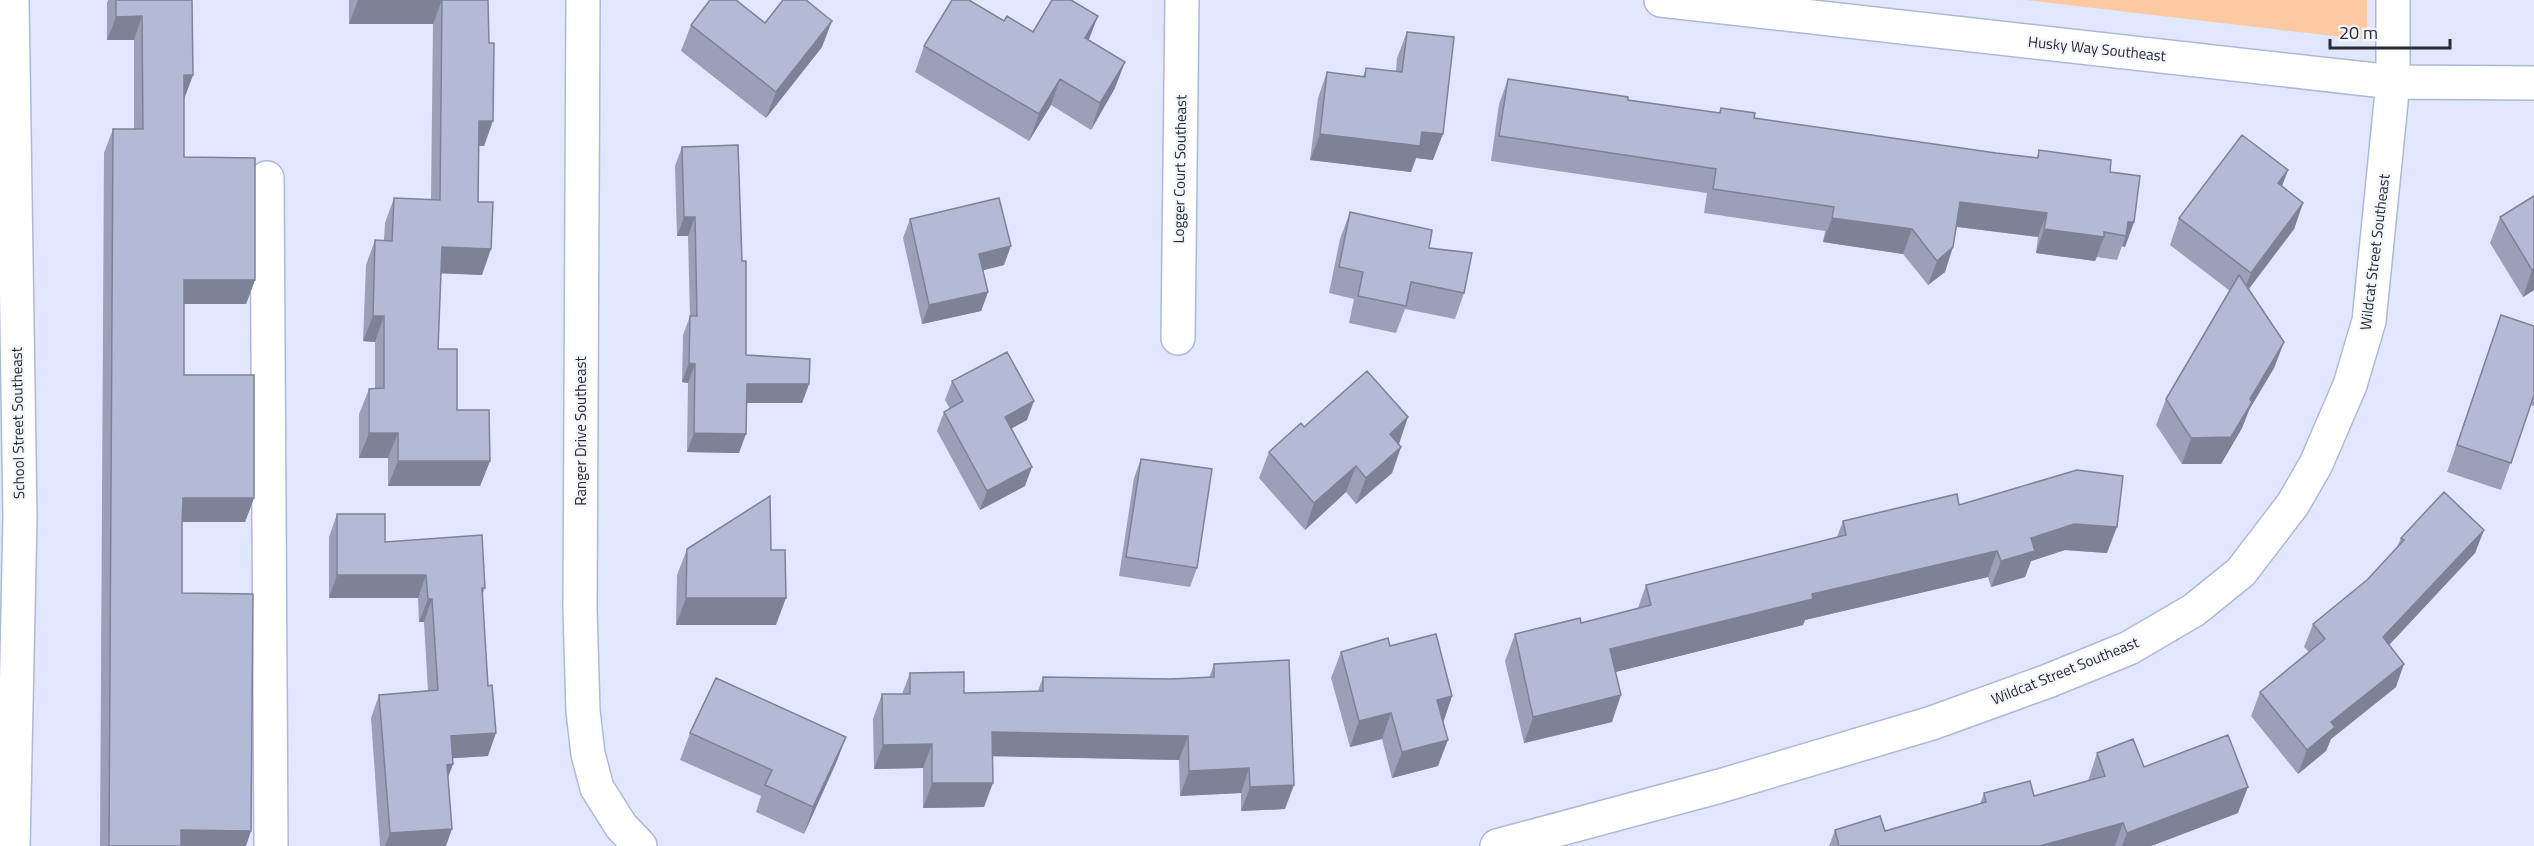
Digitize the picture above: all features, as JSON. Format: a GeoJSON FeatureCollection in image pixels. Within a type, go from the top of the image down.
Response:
{"type":"FeatureCollection","features":[{"type":"Feature","properties":{"kind":"street","name":"School Street Southeast"},"geometry":{"type":"LineString","coordinates":[[12,0],[10,517],[13,846]]}},
{"type":"Feature","properties":{"kind":"street","name":"Ranger Drive Southeast"},"geometry":{"type":"LineString","coordinates":[[583,0],[580,609],[583,711],[588,754],[597,788],[621,826],[640,846]]}},
{"type":"Feature","properties":{"kind":"street","name":"Logger Court Southeast"},"geometry":{"type":"LineString","coordinates":[[1178,338],[1182,0]]}},
{"type":"Feature","properties":{"kind":"street","name":"Husky Way Southeast"},"geometry":{"type":"LineString","coordinates":[[1661,0],[2393,82],[2534,83]]}},
{"type":"Feature","properties":{"kind":"street","name":"Wildcat Street Southeast"},"geometry":{"type":"LineString","coordinates":[[1497,846],[1720,786],[1932,723],[2038,684],[2129,648],[2194,610],[2241,572],[2294,504],[2316,464],[2350,385],[2369,321],[2393,82],[2393,0]]}},
{"type":"Feature","properties":{"kind":"street"},"geometry":{"type":"LineString","coordinates":[[267,178],[271,846]]}},
{"type":"Feature","properties":{"kind":"shaded area"},"geometry":{"type":"Polygon","coordinates":[[[2026,0],[2367,0],[2367,40],[2026,0]]]}},
{"type":"Feature","properties":{"kind":"building"},"geometry":{"type":"Polygon","coordinates":[[[116,0],[192,0],[193,75],[184,75],[184,157],[255,158],[255,280],[184,280],[184,375],[254,375],[254,498],[183,498],[182,526],[182,593],[253,594],[251,831],[181,830],[181,846],[109,846],[113,129],[143,129],[142,16],[116,17],[116,0]]]}},
{"type":"Feature","properties":{"kind":"building"},"geometry":{"type":"Polygon","coordinates":[[[442,0],[488,0],[489,43],[494,43],[493,121],[479,121],[478,202],[493,202],[491,249],[442,247],[438,349],[457,349],[457,410],[489,410],[490,461],[398,461],[398,433],[369,433],[369,389],[384,388],[384,316],[373,316],[375,240],[392,241],[394,198],[440,200],[442,0]]]}},
{"type":"Feature","properties":{"kind":"building"},"geometry":{"type":"Polygon","coordinates":[[[710,0],[736,0],[765,23],[783,0],[806,0],[832,21],[776,92],[691,25],[710,0]]]}},
{"type":"Feature","properties":{"kind":"building"},"geometry":{"type":"Polygon","coordinates":[[[952,0],[969,0],[1004,21],[1007,16],[1033,32],[1052,0],[1071,0],[1098,16],[1085,38],[1125,62],[1100,103],[1060,79],[1039,114],[924,46],[952,0]]]}},
{"type":"Feature","properties":{"kind":"building"},"geometry":{"type":"Polygon","coordinates":[[[1407,32],[1454,37],[1443,134],[1422,132],[1420,146],[1320,134],[1327,72],[1365,77],[1366,68],[1402,72],[1407,32]]]}},
{"type":"Feature","properties":{"kind":"building"},"geometry":{"type":"Polygon","coordinates":[[[1508,79],[1720,113],[1721,108],[1755,113],[1754,118],[1996,153],[2038,158],[2039,150],[2111,160],[2110,172],[2140,176],[2134,222],[2128,222],[2126,236],[2104,232],[2104,237],[2044,229],[2047,213],[1960,202],[1953,247],[1937,261],[1912,229],[1832,218],[1834,207],[1713,189],[1716,169],[1499,136],[1508,79]]]}},
{"type":"Feature","properties":{"kind":"building"},"geometry":{"type":"Polygon","coordinates":[[[2242,135],[2288,170],[2278,183],[2303,203],[2251,273],[2179,218],[2242,135]]]}},
{"type":"Feature","properties":{"kind":"building"},"geometry":{"type":"Polygon","coordinates":[[[738,145],[742,261],[746,261],[746,355],[810,359],[809,384],[747,384],[746,434],[694,433],[695,364],[689,363],[690,316],[697,316],[695,217],[684,217],[682,147],[738,145]]]}},
{"type":"Feature","properties":{"kind":"building"},"geometry":{"type":"Polygon","coordinates":[[[2534,196],[2534,269],[2532,270],[2500,217],[2534,196]]]}},
{"type":"Feature","properties":{"kind":"building"},"geometry":{"type":"Polygon","coordinates":[[[999,198],[1011,246],[979,254],[988,292],[929,305],[910,219],[999,198]]]}},
{"type":"Feature","properties":{"kind":"building"},"geometry":{"type":"Polygon","coordinates":[[[1350,212],[1432,230],[1429,248],[1472,253],[1464,293],[1411,282],[1406,306],[1358,296],[1363,272],[1339,267],[1350,212]]]}},
{"type":"Feature","properties":{"kind":"building"},"geometry":{"type":"Polygon","coordinates":[[[2239,275],[2284,342],[2250,399],[2252,402],[2231,437],[2191,438],[2166,399],[2239,275]]]}},
{"type":"Feature","properties":{"kind":"building"},"geometry":{"type":"Polygon","coordinates":[[[2501,315],[2534,326],[2534,395],[2511,463],[2457,445],[2501,315]]]}},
{"type":"Feature","properties":{"kind":"building"},"geometry":{"type":"Polygon","coordinates":[[[1007,352],[1034,401],[1005,417],[1032,467],[987,491],[944,412],[963,401],[952,381],[1007,352]]]}},
{"type":"Feature","properties":{"kind":"building"},"geometry":{"type":"Polygon","coordinates":[[[1367,371],[1408,417],[1390,434],[1401,447],[1366,478],[1356,466],[1314,503],[1269,452],[1301,423],[1304,427],[1367,371]]]}},
{"type":"Feature","properties":{"kind":"building"},"geometry":{"type":"Polygon","coordinates":[[[1141,459],[1212,469],[1197,568],[1126,557],[1141,459]]]}},
{"type":"Feature","properties":{"kind":"building"},"geometry":{"type":"Polygon","coordinates":[[[2077,470],[2123,476],[2117,527],[2074,524],[2031,538],[2035,551],[2001,561],[1997,551],[1812,594],[1813,599],[1610,649],[1621,695],[1533,717],[1515,634],[1580,618],[1581,623],[1651,605],[1646,585],[1846,535],[1843,521],[1957,494],[1959,505],[2077,470]]]}},
{"type":"Feature","properties":{"kind":"building"},"geometry":{"type":"Polygon","coordinates":[[[2444,492],[2484,530],[2383,637],[2404,664],[2331,722],[2335,727],[2307,750],[2260,692],[2325,639],[2313,624],[2367,580],[2404,540],[2401,538],[2444,492]]]}},
{"type":"Feature","properties":{"kind":"building"},"geometry":{"type":"Polygon","coordinates":[[[770,496],[771,550],[785,550],[786,598],[686,598],[687,549],[770,496]]]}},
{"type":"Feature","properties":{"kind":"building"},"geometry":{"type":"Polygon","coordinates":[[[337,514],[385,514],[385,542],[482,535],[485,588],[482,588],[488,686],[492,685],[496,733],[451,736],[453,764],[447,765],[452,829],[390,833],[379,695],[438,690],[432,599],[428,599],[426,575],[337,575],[337,514]]]}},
{"type":"Feature","properties":{"kind":"building"},"geometry":{"type":"Polygon","coordinates":[[[1436,634],[1452,696],[1437,700],[1448,740],[1402,752],[1391,713],[1359,721],[1341,652],[1388,638],[1390,646],[1436,634]]]}},
{"type":"Feature","properties":{"kind":"building"},"geometry":{"type":"Polygon","coordinates":[[[1289,660],[1294,785],[1250,787],[1249,768],[1189,771],[1188,736],[992,732],[993,783],[932,783],[932,744],[883,745],[882,694],[910,694],[910,673],[964,672],[964,693],[1043,691],[1043,677],[1170,679],[1214,677],[1214,664],[1289,660]]]}},
{"type":"Feature","properties":{"kind":"building"},"geometry":{"type":"Polygon","coordinates":[[[716,678],[846,737],[813,807],[765,785],[772,770],[690,733],[716,678]]]}},
{"type":"Feature","properties":{"kind":"building"},"geometry":{"type":"Polygon","coordinates":[[[2228,735],[2248,787],[2127,833],[2123,823],[2040,846],[1839,846],[1835,830],[1880,816],[1885,831],[1986,802],[1984,793],[2030,781],[2034,796],[2105,776],[2097,753],[2133,739],[2144,767],[2228,735]]]}}]}
